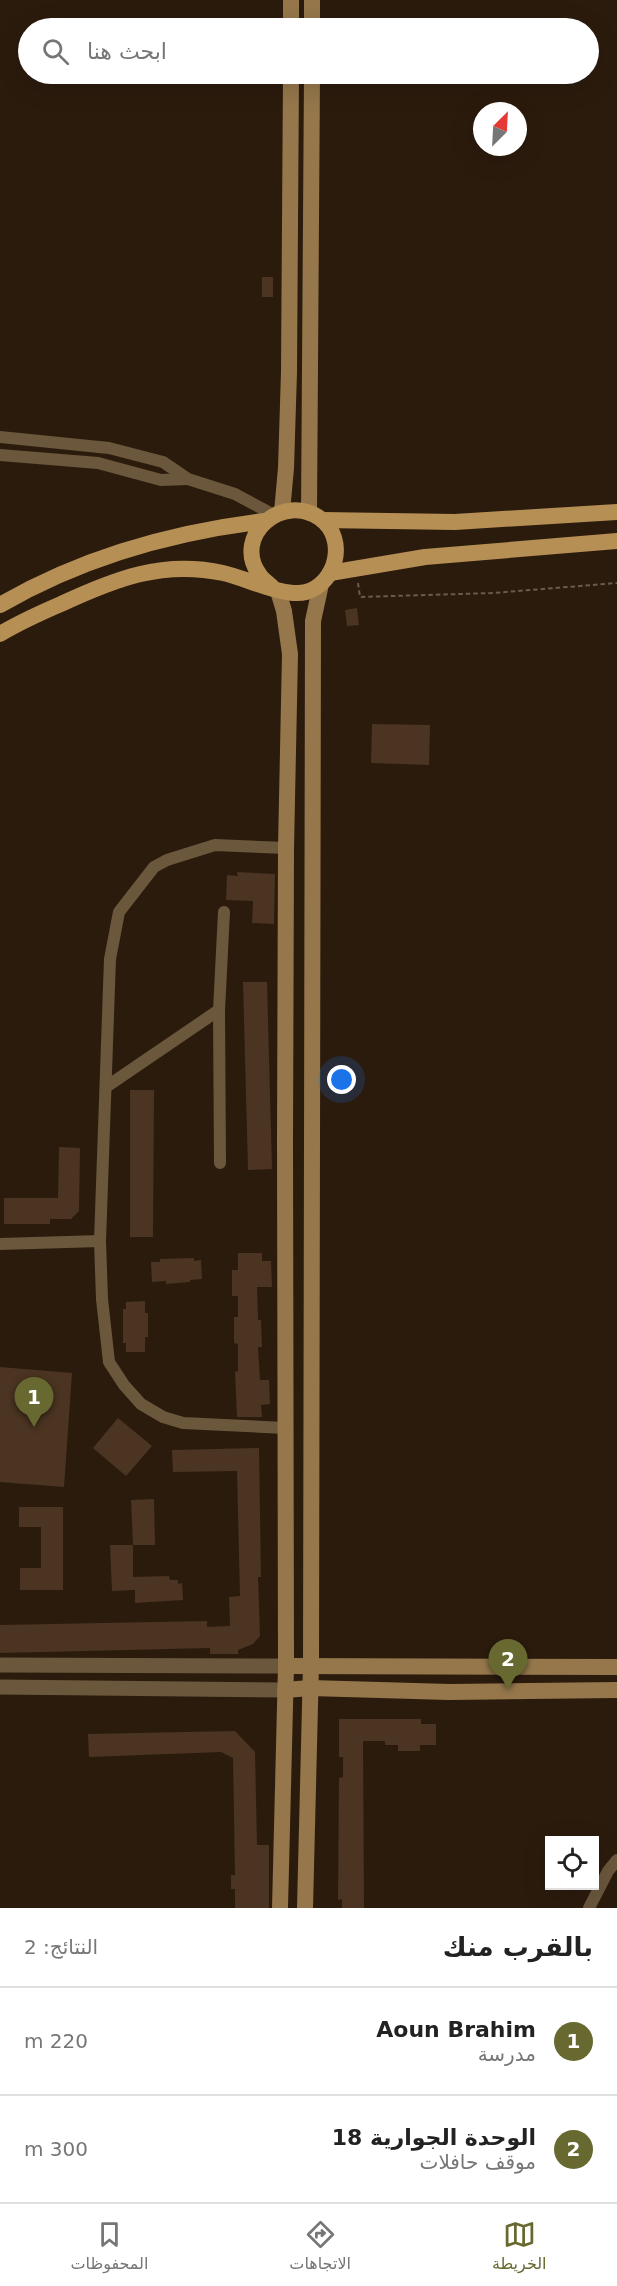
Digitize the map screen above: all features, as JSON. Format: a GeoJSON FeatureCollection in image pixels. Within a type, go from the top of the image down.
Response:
{"type":"FeatureCollection","features":[{"type":"Feature","properties":{"kind":"main road"},"geometry":{"type":"LineString","coordinates":[[291,0],[291,18]]}},
{"type":"Feature","properties":{"kind":"main road"},"geometry":{"type":"LineString","coordinates":[[312,0],[312,18]]}},
{"type":"Feature","properties":{"kind":"main road"},"geometry":{"type":"LineString","coordinates":[[280,1908],[286,1666],[286,848],[290,654],[284,611],[275,589],[259,574],[253,561],[252,546],[256,532],[274,516],[286,468],[291,84]]}},
{"type":"Feature","properties":{"kind":"main road"},"geometry":{"type":"LineString","coordinates":[[305,1908],[311,1665],[313,621],[326,579],[336,560],[336,545],[331,531],[315,516],[312,84]]}},
{"type":"Feature","properties":{"kind":"main road"},"geometry":{"type":"LineString","coordinates":[[0,605],[69,570],[148,542],[295,510],[315,516],[455,522],[617,512]]}},
{"type":"Feature","properties":{"kind":"main road"},"geometry":{"type":"LineString","coordinates":[[0,634],[16,624],[92,589],[129,576],[177,568],[222,573],[300,594],[309,591],[326,579],[357,568],[425,557],[617,541]]}},
{"type":"Feature","properties":{"kind":"main road"},"geometry":{"type":"LineString","coordinates":[[286,1666],[617,1667]]}},
{"type":"Feature","properties":{"kind":"main road"},"geometry":{"type":"LineString","coordinates":[[285,1690],[310,1688],[449,1692],[617,1690]]}},
{"type":"Feature","properties":{"kind":"street"},"geometry":{"type":"LineString","coordinates":[[0,437],[109,448],[163,462],[188,479],[235,494],[274,516]]}},
{"type":"Feature","properties":{"kind":"street"},"geometry":{"type":"LineString","coordinates":[[0,455],[98,463],[161,480],[188,479]]}},
{"type":"Feature","properties":{"kind":"street"},"geometry":{"type":"LineString","coordinates":[[285,1428],[183,1423],[163,1417],[141,1404],[124,1385],[109,1362],[102,1299],[100,1241],[110,959],[119,912],[153,867],[167,860],[215,844],[286,848]]}},
{"type":"Feature","properties":{"kind":"street"},"geometry":{"type":"LineString","coordinates":[[220,1163],[219,1010],[224,912]]}},
{"type":"Feature","properties":{"kind":"street"},"geometry":{"type":"LineString","coordinates":[[106,1087],[219,1010]]}},
{"type":"Feature","properties":{"kind":"street"},"geometry":{"type":"LineString","coordinates":[[0,1244],[100,1241]]}},
{"type":"Feature","properties":{"kind":"street"},"geometry":{"type":"LineString","coordinates":[[0,1665],[286,1666]]}},
{"type":"Feature","properties":{"kind":"street"},"geometry":{"type":"LineString","coordinates":[[0,1687],[285,1690]]}},
{"type":"Feature","properties":{"kind":"street"},"geometry":{"type":"LineString","coordinates":[[589,1908],[612,1874],[617,1860]]}},
{"type":"Feature","properties":{"kind":"path"},"geometry":{"type":"LineString","coordinates":[[357,568],[360,597],[493,593],[617,582]]}},
{"type":"Feature","properties":{"kind":"building"},"geometry":{"type":"Polygon","coordinates":[[[262,277],[273,277],[273,297],[262,297],[262,277]]]}},
{"type":"Feature","properties":{"kind":"building"},"geometry":{"type":"Polygon","coordinates":[[[357,608],[359,625],[347,626],[345,610],[357,608]]]}},
{"type":"Feature","properties":{"kind":"building"},"geometry":{"type":"Polygon","coordinates":[[[372,724],[430,725],[429,765],[371,763],[372,724]]]}},
{"type":"Feature","properties":{"kind":"building"},"geometry":{"type":"Polygon","coordinates":[[[237,872],[275,874],[274,924],[252,923],[253,901],[226,900],[227,875],[238,876],[237,872]]]}},
{"type":"Feature","properties":{"kind":"building"},"geometry":{"type":"Polygon","coordinates":[[[243,982],[267,982],[272,1169],[248,1170],[243,982]]]}},
{"type":"Feature","properties":{"kind":"building"},"geometry":{"type":"Polygon","coordinates":[[[130,1090],[154,1090],[153,1237],[130,1237],[130,1090]]]}},
{"type":"Feature","properties":{"kind":"building"},"geometry":{"type":"Polygon","coordinates":[[[59,1147],[80,1148],[79,1211],[71,1219],[50,1219],[50,1224],[4,1224],[4,1198],[58,1198],[59,1147]]]}},
{"type":"Feature","properties":{"kind":"building"},"geometry":{"type":"Polygon","coordinates":[[[238,1253],[262,1253],[262,1261],[271,1261],[272,1287],[257,1287],[262,1347],[258,1347],[260,1380],[269,1380],[270,1404],[261,1405],[262,1417],[237,1417],[235,1372],[238,1371],[238,1344],[234,1343],[234,1317],[238,1317],[238,1296],[232,1296],[232,1270],[238,1270],[238,1253]]]}},
{"type":"Feature","properties":{"kind":"building"},"geometry":{"type":"Polygon","coordinates":[[[194,1258],[194,1261],[201,1260],[202,1279],[166,1284],[166,1281],[152,1282],[151,1262],[160,1262],[160,1259],[194,1258]]]}},
{"type":"Feature","properties":{"kind":"building"},"geometry":{"type":"Polygon","coordinates":[[[145,1301],[145,1313],[148,1313],[148,1337],[145,1337],[145,1352],[126,1352],[126,1343],[123,1343],[123,1309],[126,1309],[126,1302],[145,1301]]]}},
{"type":"Feature","properties":{"kind":"building"},"geometry":{"type":"Polygon","coordinates":[[[0,1367],[72,1373],[64,1487],[0,1482],[0,1367]]]}},
{"type":"Feature","properties":{"kind":"building"},"geometry":{"type":"Polygon","coordinates":[[[118,1418],[152,1446],[126,1476],[93,1448],[118,1418]]]}},
{"type":"Feature","properties":{"kind":"building"},"geometry":{"type":"Polygon","coordinates":[[[259,1448],[260,1636],[253,1644],[238,1650],[238,1654],[210,1654],[210,1648],[0,1653],[0,1625],[207,1621],[207,1627],[230,1626],[229,1597],[240,1596],[237,1471],[173,1472],[172,1450],[259,1448]]]}},
{"type":"Feature","properties":{"kind":"building"},"geometry":{"type":"Polygon","coordinates":[[[154,1499],[155,1545],[133,1545],[131,1500],[154,1499]]]}},
{"type":"Feature","properties":{"kind":"building"},"geometry":{"type":"Polygon","coordinates":[[[19,1507],[63,1507],[63,1590],[20,1590],[20,1568],[41,1568],[41,1527],[19,1527],[19,1507]]]}},
{"type":"Feature","properties":{"kind":"building"},"geometry":{"type":"Polygon","coordinates":[[[110,1545],[133,1545],[133,1577],[169,1576],[170,1580],[178,1580],[178,1584],[182,1583],[183,1600],[135,1603],[135,1590],[112,1591],[110,1545]]]}},
{"type":"Feature","properties":{"kind":"building"},"geometry":{"type":"Polygon","coordinates":[[[339,1719],[421,1719],[421,1724],[436,1724],[436,1745],[420,1745],[420,1751],[398,1751],[398,1745],[385,1745],[385,1741],[363,1741],[364,1908],[342,1908],[342,1899],[338,1900],[339,1778],[343,1777],[343,1757],[339,1757],[339,1719]]]}},
{"type":"Feature","properties":{"kind":"building"},"geometry":{"type":"Polygon","coordinates":[[[235,1731],[255,1752],[257,1845],[269,1845],[269,1908],[235,1908],[235,1889],[231,1889],[231,1875],[235,1875],[233,1758],[221,1752],[89,1757],[88,1734],[235,1731]]]}},
{"type":"Feature","properties":{"kind":"place","name":"Aoun Brahim"},"geometry":{"type":"Point","coordinates":[34,1427]}},
{"type":"Feature","properties":{"kind":"place","name":"الوحدة الجوارية 18"},"geometry":{"type":"Point","coordinates":[508,1689]}}]}
